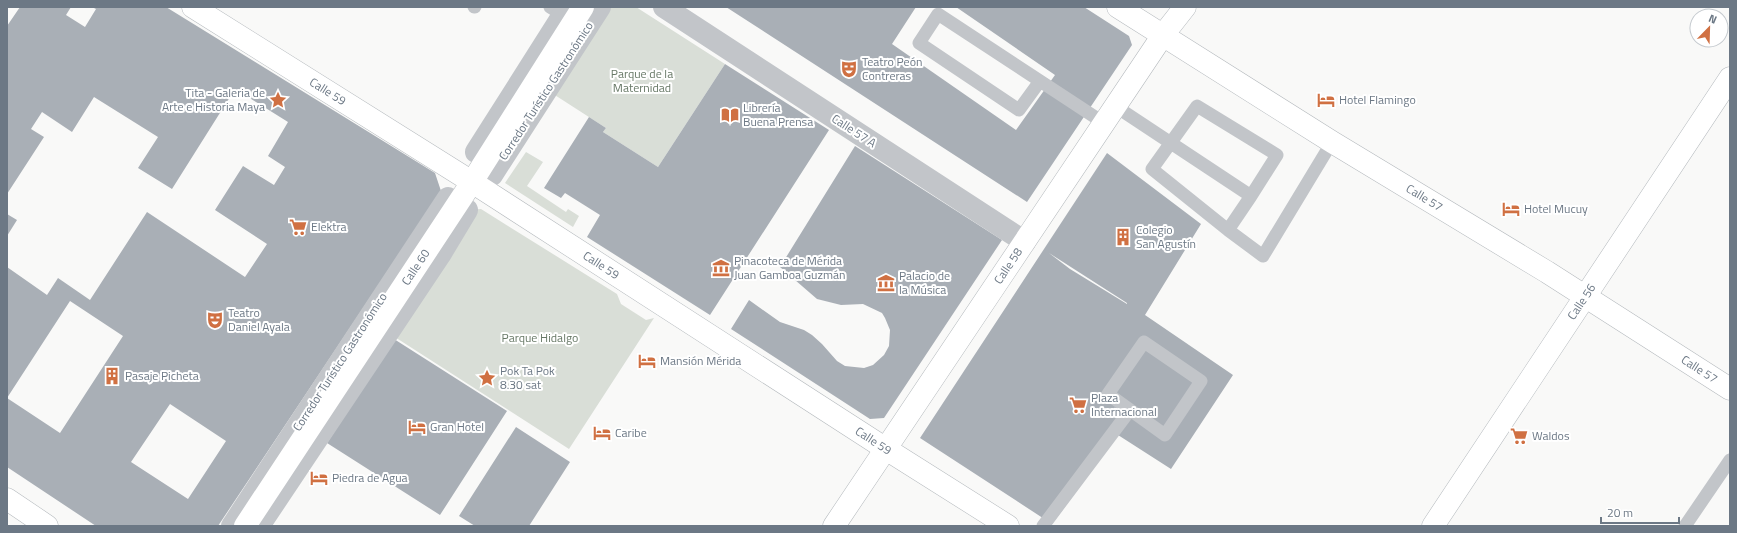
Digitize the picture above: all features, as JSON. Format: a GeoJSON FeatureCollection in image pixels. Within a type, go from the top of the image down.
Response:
{"type":"FeatureCollection","features":[{"type":"Feature","properties":{"kind":"main road","name":"Calle 59"},"geometry":{"type":"LineString","coordinates":[[193,7],[482,178],[886,449],[1008,526]]}},
{"type":"Feature","properties":{"kind":"main road","name":"Calle 57"},"geometry":{"type":"LineString","coordinates":[[1118,7],[1332,142],[1586,296],[1730,390]]}},
{"type":"Feature","properties":{"kind":"main road","name":"Calle 58"},"geometry":{"type":"LineString","coordinates":[[834,526],[1163,35],[1185,7]]}},
{"type":"Feature","properties":{"kind":"main road","name":"Calle 60"},"geometry":{"type":"LineString","coordinates":[[245,526],[482,178],[567,12]]}},
{"type":"Feature","properties":{"kind":"main road","name":"Calle 56"},"geometry":{"type":"LineString","coordinates":[[1436,525],[1730,78]]}},
{"type":"Feature","properties":{"kind":"main road"},"geometry":{"type":"LineString","coordinates":[[7,499],[47,526]]}},
{"type":"Feature","properties":{"kind":"street","name":"Corredor Turístico Gastronómico"},"geometry":{"type":"LineString","coordinates":[[482,178],[600,7]]}},
{"type":"Feature","properties":{"kind":"street","name":"Calle 57 A"},"geometry":{"type":"LineString","coordinates":[[664,7],[1025,242]]}},
{"type":"Feature","properties":{"kind":"street"},"geometry":{"type":"LineString","coordinates":[[476,152],[567,12]]}},
{"type":"Feature","properties":{"kind":"street","name":"Corredor Turístico Gastronómico"},"geometry":{"type":"LineString","coordinates":[[232,526],[448,198]]}},
{"type":"Feature","properties":{"kind":"street","name":"Corredor Turístico Gastronómico"},"geometry":{"type":"LineString","coordinates":[[259,526],[440,254],[467,210]]}},
{"type":"Feature","properties":{"kind":"lane"},"geometry":{"type":"LineString","coordinates":[[1040,80],[1019,110],[919,43],[938,14],[1040,80],[1170,143],[1251,196]]}},
{"type":"Feature","properties":{"kind":"lane"},"geometry":{"type":"LineString","coordinates":[[1228,230],[1276,155],[1197,106],[1152,169],[1228,230],[1263,256],[1332,142]]}},
{"type":"Feature","properties":{"kind":"lane"},"geometry":{"type":"LineString","coordinates":[[1144,342],[1201,381],[1165,435],[1130,410],[1108,394],[1144,342]]}},
{"type":"Feature","properties":{"kind":"lane"},"geometry":{"type":"LineString","coordinates":[[1043,526],[1130,410]]}},
{"type":"Feature","properties":{"kind":"lane"},"geometry":{"type":"LineString","coordinates":[[1685,526],[1730,460]]}},
{"type":"Feature","properties":{"kind":"green space","name":"Parque de la Maternidad"},"geometry":{"type":"Polygon","coordinates":[[[600,7],[636,7],[725,64],[658,167],[603,132],[606,128],[547,90],[600,7]]]}},
{"type":"Feature","properties":{"kind":"green space"},"geometry":{"type":"Polygon","coordinates":[[[526,152],[543,162],[527,186],[566,212],[568,209],[579,216],[573,227],[505,183],[526,152]]]}},
{"type":"Feature","properties":{"kind":"green space","name":"Parque Hidalgo"},"geometry":{"type":"Polygon","coordinates":[[[481,209],[617,294],[621,304],[646,320],[654,318],[569,449],[387,332],[467,210],[481,209]]]}},
{"type":"Feature","properties":{"kind":"building"},"geometry":{"type":"Polygon","coordinates":[[[20,7],[71,7],[66,15],[85,27],[96,9],[92,7],[166,7],[435,173],[441,191],[218,526],[96,526],[7,467],[7,398],[7,267],[47,295],[58,278],[90,300],[147,212],[245,277],[267,244],[215,210],[243,166],[274,185],[285,167],[268,156],[288,122],[235,89],[172,189],[138,168],[158,137],[94,97],[72,132],[42,112],[31,129],[44,137],[7,194],[7,26],[20,7]],[[70,301],[7,398],[60,433],[123,336],[70,301]],[[170,404],[131,462],[188,499],[226,441],[170,404]]]}},
{"type":"Feature","properties":{"kind":"building"},"geometry":{"type":"Polygon","coordinates":[[[726,7],[916,7],[892,44],[1016,130],[1055,75],[956,7],[1084,7],[1129,36],[1132,45],[1027,202],[726,7]]]}},
{"type":"Feature","properties":{"kind":"building"},"geometry":{"type":"Polygon","coordinates":[[[725,64],[829,130],[710,315],[587,237],[600,215],[565,193],[561,198],[544,188],[589,117],[606,128],[603,132],[658,167],[725,64]]]}},
{"type":"Feature","properties":{"kind":"building","name":"Palacio de la Música"},"geometry":{"type":"Polygon","coordinates":[[[855,146],[1002,240],[884,418],[870,419],[731,329],[749,300],[780,322],[804,330],[812,335],[837,361],[845,366],[864,368],[873,365],[884,355],[889,346],[890,330],[882,313],[863,304],[841,305],[817,299],[780,267],[855,146]]]}},
{"type":"Feature","properties":{"kind":"building","name":"Plaza Internacional"},"geometry":{"type":"Polygon","coordinates":[[[1107,153],[1201,224],[1145,315],[1233,375],[1171,469],[1118,435],[1052,524],[920,438],[1107,153]],[[1049,253],[1070,269],[1127,303],[1049,253]]]}},
{"type":"Feature","properties":{"kind":"building"},"geometry":{"type":"Polygon","coordinates":[[[7,214],[17,220],[7,236],[7,214]]]}},
{"type":"Feature","properties":{"kind":"building","name":"Gran Hotel"},"geometry":{"type":"Polygon","coordinates":[[[394,339],[507,411],[440,515],[327,443],[394,339]]]}},
{"type":"Feature","properties":{"kind":"building"},"geometry":{"type":"Polygon","coordinates":[[[516,427],[570,462],[529,526],[475,526],[459,516],[516,427]]]}},
{"type":"Feature","properties":{"kind":"place","name":"Teatro Peón Contreras"},"geometry":{"type":"Point","coordinates":[849,69]}},
{"type":"Feature","properties":{"kind":"place","name":"Tita - Galeria de Arte e Historia Maya"},"geometry":{"type":"Point","coordinates":[278,100]}},
{"type":"Feature","properties":{"kind":"place","name":"Hotel Flamingo"},"geometry":{"type":"Point","coordinates":[1326,100]}},
{"type":"Feature","properties":{"kind":"place","name":"Librería Buena Prensa"},"geometry":{"type":"Point","coordinates":[730,115]}},
{"type":"Feature","properties":{"kind":"place","name":"Hotel Mucuy"},"geometry":{"type":"Point","coordinates":[1511,209]}},
{"type":"Feature","properties":{"kind":"place","name":"Elektra"},"geometry":{"type":"Point","coordinates":[298,227]}},
{"type":"Feature","properties":{"kind":"place","name":"Colegio San Agustín"},"geometry":{"type":"Point","coordinates":[1123,237]}},
{"type":"Feature","properties":{"kind":"place","name":"Pinacoteca de Mérida Juan Gamboa Guzmán"},"geometry":{"type":"Point","coordinates":[721,268]}},
{"type":"Feature","properties":{"kind":"place","name":"Palacio de la Música"},"geometry":{"type":"Point","coordinates":[886,283]}},
{"type":"Feature","properties":{"kind":"place","name":"Teatro Daniel Ayala"},"geometry":{"type":"Point","coordinates":[215,320]}},
{"type":"Feature","properties":{"kind":"place","name":"Mansión Mérida"},"geometry":{"type":"Point","coordinates":[647,361]}},
{"type":"Feature","properties":{"kind":"place","name":"Pasaje Picheta"},"geometry":{"type":"Point","coordinates":[112,376]}},
{"type":"Feature","properties":{"kind":"place","name":"Pok Ta Pok 8.30 sat"},"geometry":{"type":"Point","coordinates":[487,378]}},
{"type":"Feature","properties":{"kind":"place","name":"Plaza Internacional"},"geometry":{"type":"Point","coordinates":[1078,405]}},
{"type":"Feature","properties":{"kind":"place","name":"Gran Hotel"},"geometry":{"type":"Point","coordinates":[417,427]}},
{"type":"Feature","properties":{"kind":"place","name":"Caribe"},"geometry":{"type":"Point","coordinates":[602,433]}},
{"type":"Feature","properties":{"kind":"place","name":"Waldos"},"geometry":{"type":"Point","coordinates":[1519,436]}},
{"type":"Feature","properties":{"kind":"place","name":"Piedra de Agua"},"geometry":{"type":"Point","coordinates":[319,478]}}]}
